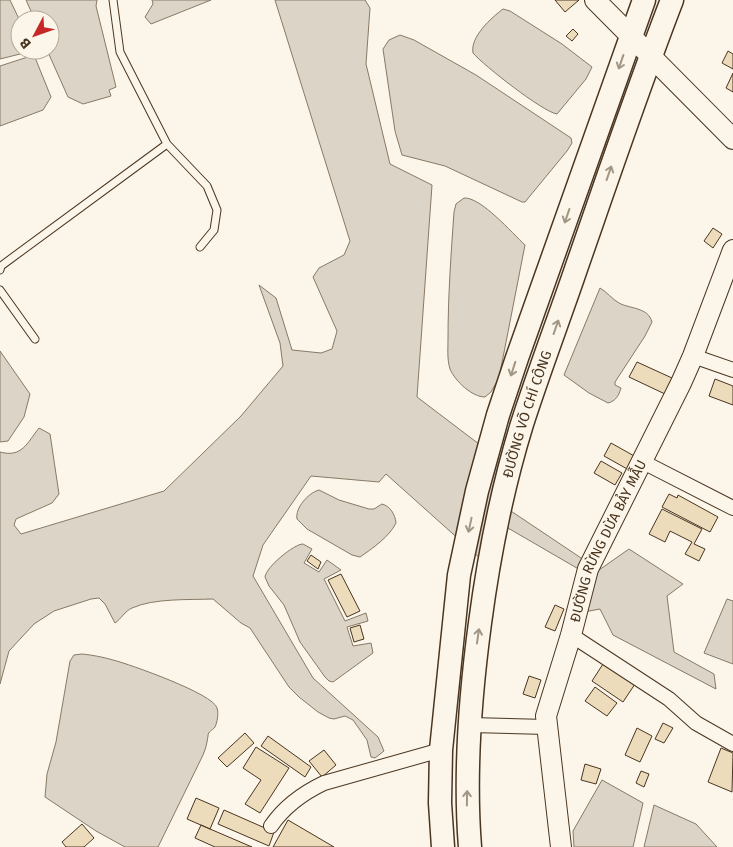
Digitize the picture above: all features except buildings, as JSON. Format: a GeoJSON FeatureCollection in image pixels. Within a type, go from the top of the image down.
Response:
{"type":"FeatureCollection","features":[{"type":"Feature","properties":{"kind":"main road","name":"ĐƯỜNG VÕ CHÍ CÔNG"},"geometry":{"type":"LineString","coordinates":[[443,847],[440,803],[441,750],[459,575],[477,491],[498,415],[517,358],[644,0]]}},
{"type":"Feature","properties":{"kind":"main road","name":"ĐƯỜNG VÕ CHÍ CÔNG"},"geometry":{"type":"LineString","coordinates":[[470,847],[467,806],[470,724],[474,665],[489,556],[522,425],[650,57],[672,0]]}},
{"type":"Feature","properties":{"kind":"street"},"geometry":{"type":"LineString","coordinates":[[595,0],[733,138]]}},
{"type":"Feature","properties":{"kind":"street","name":"ĐƯỜNG RỪNG DỪA BẢY MẪU"},"geometry":{"type":"LineString","coordinates":[[561,847],[546,716],[571,635],[588,569],[643,462],[693,356],[733,250]]}},
{"type":"Feature","properties":{"kind":"street"},"geometry":{"type":"LineString","coordinates":[[693,356],[733,370]]}},
{"type":"Feature","properties":{"kind":"street"},"geometry":{"type":"LineString","coordinates":[[643,462],[733,508]]}},
{"type":"Feature","properties":{"kind":"street"},"geometry":{"type":"LineString","coordinates":[[571,635],[668,699],[696,723],[733,744]]}},
{"type":"Feature","properties":{"kind":"street"},"geometry":{"type":"LineString","coordinates":[[470,724],[547,727]]}},
{"type":"Feature","properties":{"kind":"street"},"geometry":{"type":"LineString","coordinates":[[271,826],[281,812],[313,788],[324,783],[441,750]]}},
{"type":"Feature","properties":{"kind":"lane"},"geometry":{"type":"LineString","coordinates":[[113,0],[120,52],[167,144],[207,186],[217,210],[214,230],[200,247]]}},
{"type":"Feature","properties":{"kind":"lane"},"geometry":{"type":"LineString","coordinates":[[0,270],[1,266],[167,144]]}},
{"type":"Feature","properties":{"kind":"lane"},"geometry":{"type":"LineString","coordinates":[[0,290],[35,339]]}},
{"type":"Feature","properties":{"kind":"shaded area"},"geometry":{"type":"Polygon","coordinates":[[[0,0],[10,0],[15,10],[10,10],[10,56],[0,59],[0,0]]]}},
{"type":"Feature","properties":{"kind":"shaded area"},"geometry":{"type":"Polygon","coordinates":[[[26,0],[97,0],[96,6],[116,87],[109,90],[111,96],[83,104],[68,97],[51,60],[60,60],[60,10],[30,10],[26,0]]]}},
{"type":"Feature","properties":{"kind":"shaded area"},"geometry":{"type":"Polygon","coordinates":[[[152,0],[211,0],[151,24],[145,17],[153,4],[152,0]]]}},
{"type":"Feature","properties":{"kind":"shaded area"},"geometry":{"type":"Polygon","coordinates":[[[275,0],[365,0],[370,8],[366,64],[390,164],[432,185],[417,397],[500,460],[493,499],[599,570],[629,549],[683,584],[667,596],[674,652],[714,674],[716,689],[613,635],[600,609],[584,612],[594,578],[489,517],[481,559],[386,474],[379,482],[311,476],[263,545],[253,576],[313,678],[378,737],[384,751],[375,758],[371,757],[367,740],[353,720],[345,716],[334,719],[329,718],[299,697],[289,687],[250,628],[241,623],[213,599],[172,600],[141,605],[130,609],[115,623],[105,604],[99,598],[54,611],[34,624],[9,651],[0,684],[0,452],[14,453],[19,451],[39,428],[50,434],[59,494],[52,503],[16,519],[14,525],[21,534],[164,491],[241,416],[283,366],[280,343],[259,285],[276,298],[292,350],[321,353],[332,349],[337,331],[313,277],[319,268],[344,255],[350,241],[275,0]]]}},
{"type":"Feature","properties":{"kind":"shaded area"},"geometry":{"type":"Polygon","coordinates":[[[503,9],[510,11],[562,44],[592,67],[586,79],[557,114],[539,105],[514,87],[473,53],[475,41],[482,28],[503,9]]]}},
{"type":"Feature","properties":{"kind":"shaded area"},"geometry":{"type":"Polygon","coordinates":[[[400,35],[414,40],[476,75],[571,138],[572,143],[567,151],[525,202],[445,166],[402,155],[395,131],[383,49],[389,40],[400,35]]]}},
{"type":"Feature","properties":{"kind":"shaded area"},"geometry":{"type":"Polygon","coordinates":[[[19,60],[36,60],[51,97],[43,110],[0,126],[0,66],[19,60]]]}},
{"type":"Feature","properties":{"kind":"shaded area"},"geometry":{"type":"Polygon","coordinates":[[[464,198],[471,199],[487,209],[525,245],[499,378],[491,392],[485,397],[475,394],[460,383],[452,374],[448,362],[449,291],[454,212],[456,204],[464,198]]]}},
{"type":"Feature","properties":{"kind":"shaded area"},"geometry":{"type":"Polygon","coordinates":[[[600,288],[619,303],[643,311],[650,317],[652,322],[615,382],[615,385],[621,388],[618,395],[613,401],[608,403],[589,393],[564,375],[600,288]]]}},
{"type":"Feature","properties":{"kind":"shaded area"},"geometry":{"type":"Polygon","coordinates":[[[0,351],[30,394],[24,417],[8,441],[0,442],[0,351]]]}},
{"type":"Feature","properties":{"kind":"shaded area"},"geometry":{"type":"Polygon","coordinates":[[[319,490],[339,500],[369,509],[374,509],[382,504],[385,505],[392,511],[396,523],[385,538],[370,550],[360,557],[352,555],[307,529],[297,519],[298,510],[303,501],[319,490]]]}},
{"type":"Feature","properties":{"kind":"shaded area"},"geometry":{"type":"Polygon","coordinates":[[[303,544],[312,549],[304,563],[319,572],[327,560],[341,570],[324,579],[345,621],[366,613],[368,621],[347,627],[353,646],[371,643],[373,653],[333,682],[325,677],[300,642],[284,605],[269,586],[265,577],[270,568],[281,557],[293,548],[303,544]]]}},
{"type":"Feature","properties":{"kind":"shaded area"},"geometry":{"type":"Polygon","coordinates":[[[727,599],[733,601],[733,664],[704,653],[727,599]]]}},
{"type":"Feature","properties":{"kind":"shaded area"},"geometry":{"type":"Polygon","coordinates":[[[82,654],[122,663],[170,680],[202,695],[217,708],[218,718],[215,727],[209,733],[203,755],[158,847],[125,847],[96,831],[45,797],[47,774],[56,742],[70,661],[74,655],[82,654]]]}},
{"type":"Feature","properties":{"kind":"shaded area"},"geometry":{"type":"Polygon","coordinates":[[[602,780],[643,803],[633,847],[574,847],[573,831],[602,780]]]}},
{"type":"Feature","properties":{"kind":"shaded area"},"geometry":{"type":"Polygon","coordinates":[[[654,805],[696,824],[717,847],[644,847],[654,805]]]}}]}
